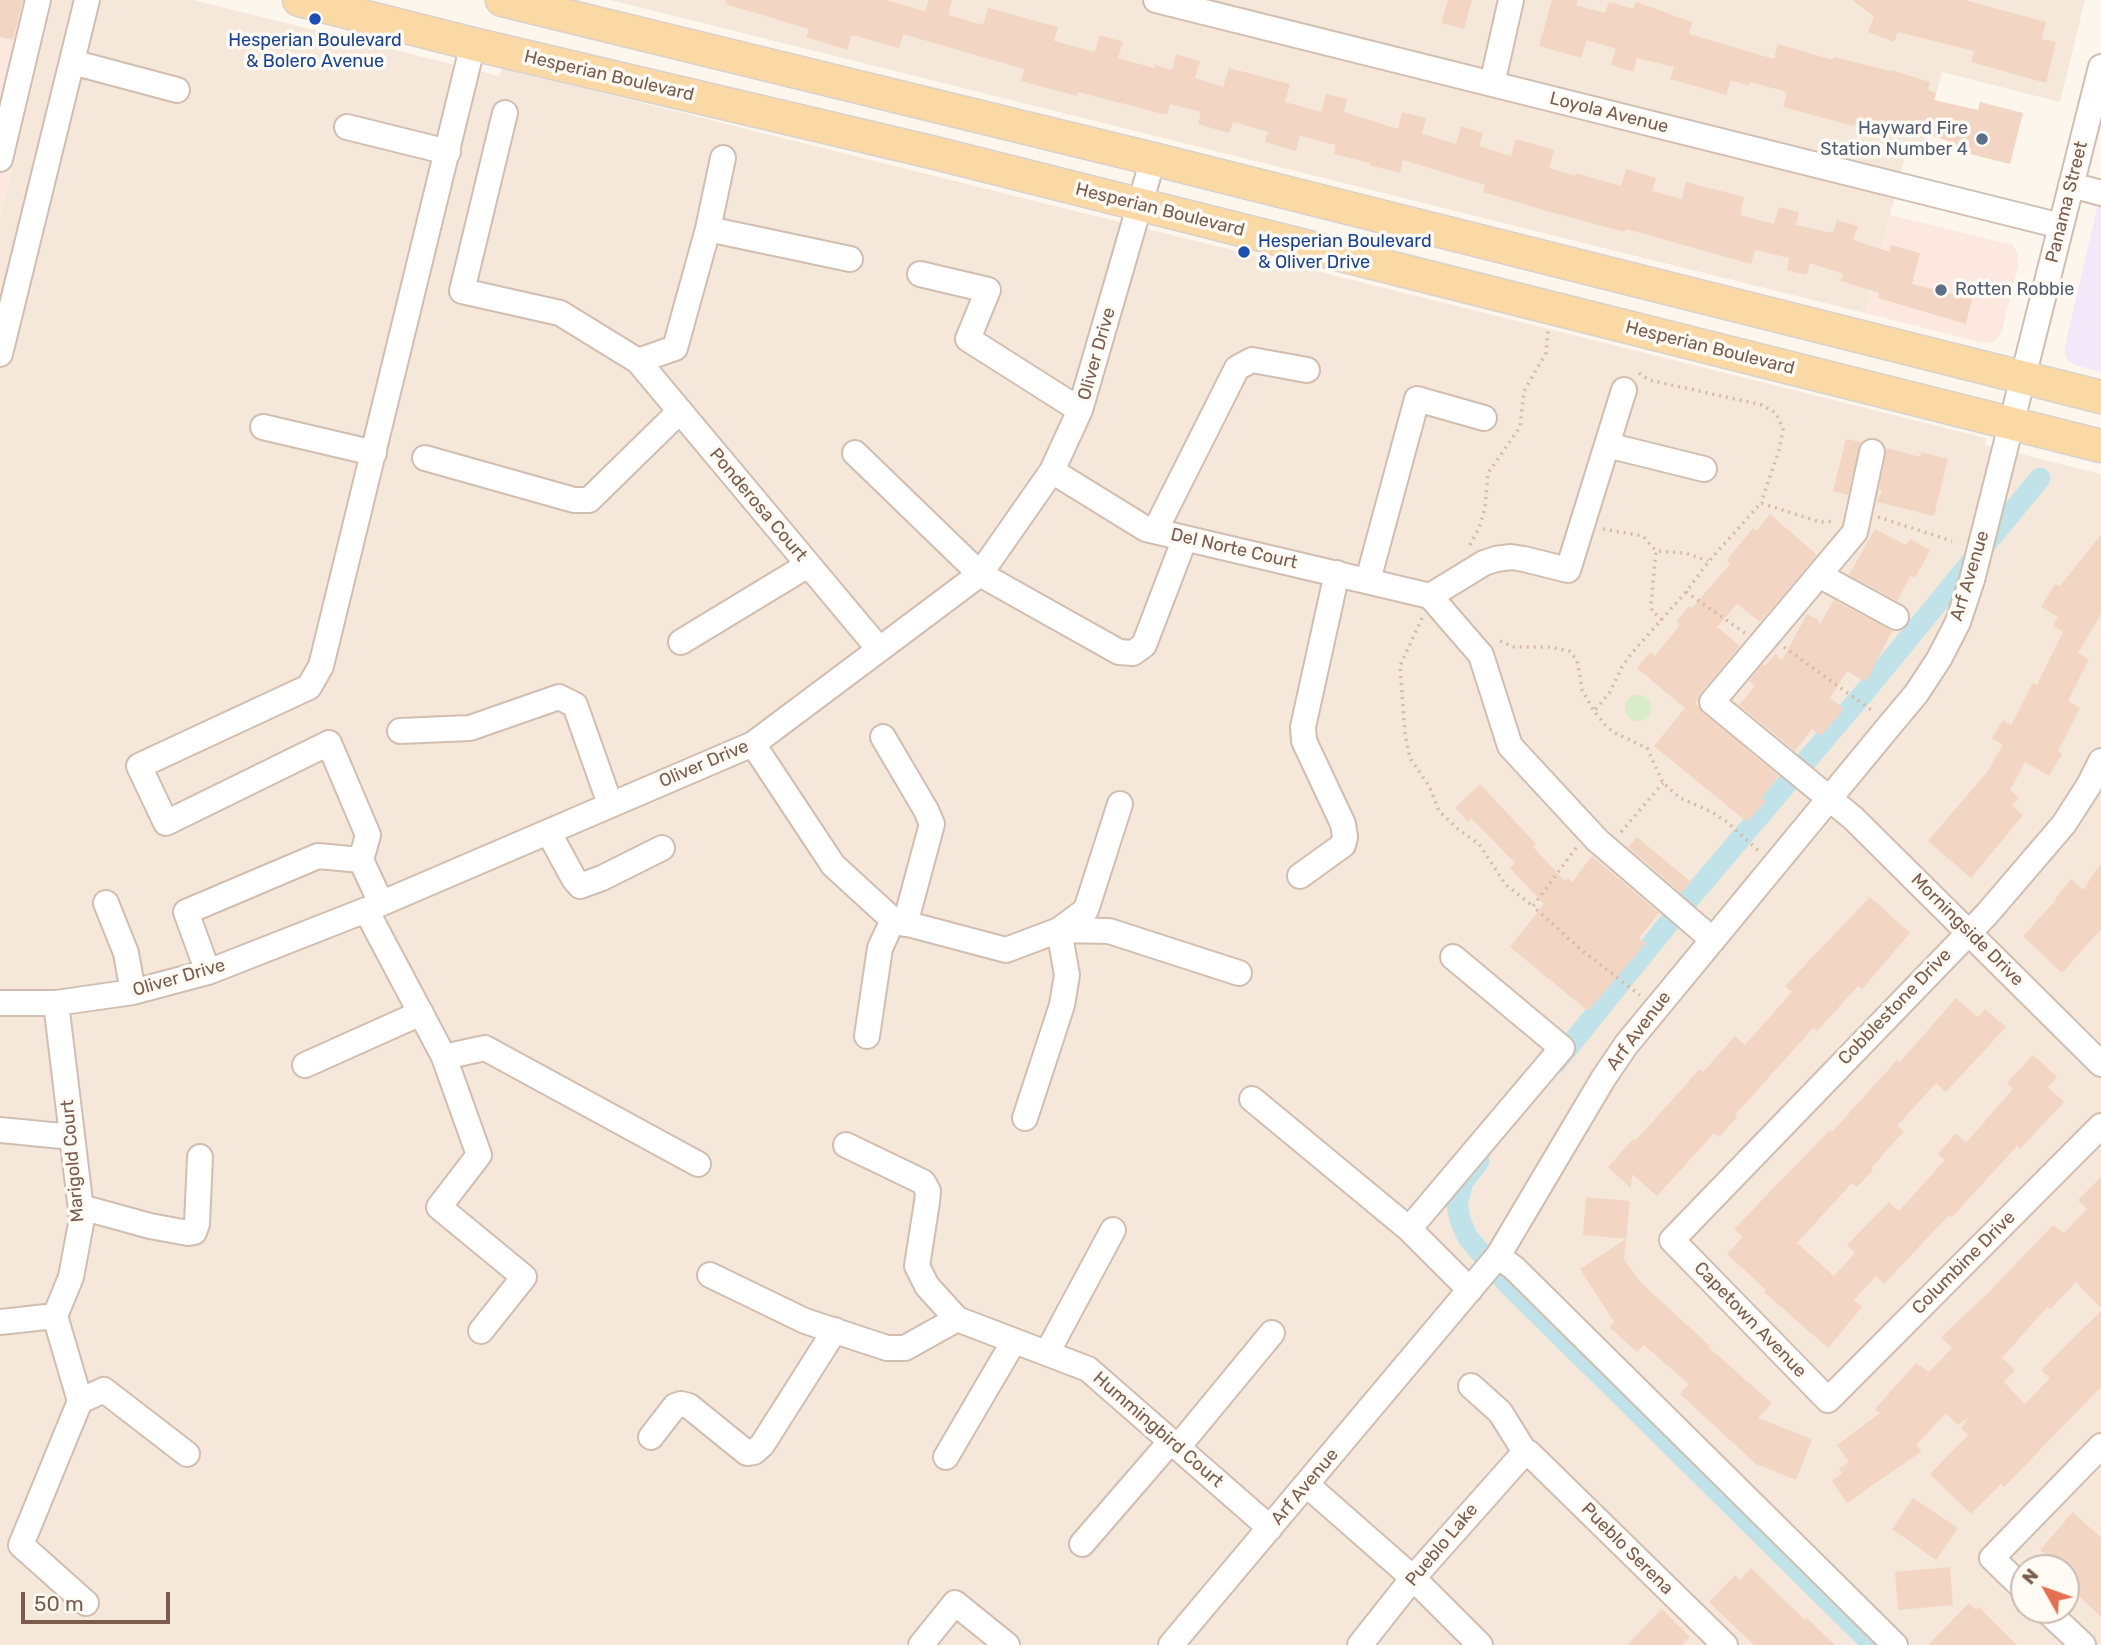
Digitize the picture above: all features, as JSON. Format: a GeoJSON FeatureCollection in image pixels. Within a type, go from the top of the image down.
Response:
{"type":"FeatureCollection","features":[{"type":"Feature","properties":{"kind":"main road","name":"Hesperian Boulevard"},"geometry":{"type":"LineString","coordinates":[[299,0],[931,152],[2101,446]]}},
{"type":"Feature","properties":{"kind":"main road"},"geometry":{"type":"LineString","coordinates":[[502,0],[1153,159],[2101,397]]}},
{"type":"Feature","properties":{"kind":"street"},"geometry":{"type":"LineString","coordinates":[[1,148],[8,92],[38,0]]}},
{"type":"Feature","properties":{"kind":"street"},"geometry":{"type":"LineString","coordinates":[[0,354],[87,0]]}},
{"type":"Feature","properties":{"kind":"street","name":"Loyola Avenue"},"geometry":{"type":"LineString","coordinates":[[1156,0],[2061,226]]}},
{"type":"Feature","properties":{"kind":"street"},"geometry":{"type":"LineString","coordinates":[[1492,84],[1511,0]]}},
{"type":"Feature","properties":{"kind":"street"},"geometry":{"type":"LineString","coordinates":[[474,44],[321,666],[309,687],[139,766],[166,823],[329,743],[368,835],[362,860],[374,907],[421,1013],[444,1057],[479,1155],[439,1207],[524,1277],[481,1331]]}},
{"type":"Feature","properties":{"kind":"street"},"geometry":{"type":"LineString","coordinates":[[72,62],[177,90]]}},
{"type":"Feature","properties":{"kind":"street","name":"Panama Street"},"geometry":{"type":"LineString","coordinates":[[2023,377],[2101,67]]}},
{"type":"Feature","properties":{"kind":"street","name":"Ponderosa Court"},"geometry":{"type":"LineString","coordinates":[[505,113],[462,291],[561,313],[638,361],[879,649]]}},
{"type":"Feature","properties":{"kind":"street"},"geometry":{"type":"LineString","coordinates":[[347,127],[448,152]]}},
{"type":"Feature","properties":{"kind":"street"},"geometry":{"type":"LineString","coordinates":[[638,361],[675,348],[708,229],[723,158]]}},
{"type":"Feature","properties":{"kind":"street","name":"Oliver Drive"},"geometry":{"type":"LineString","coordinates":[[0,1003],[56,1003],[133,992],[208,972],[374,907],[753,744],[980,574],[1052,471],[1080,410],[1153,159]]}},
{"type":"Feature","properties":{"kind":"street"},"geometry":{"type":"LineString","coordinates":[[2071,185],[2101,193]]}},
{"type":"Feature","properties":{"kind":"street"},"geometry":{"type":"LineString","coordinates":[[708,229],[850,259]]}},
{"type":"Feature","properties":{"kind":"street"},"geometry":{"type":"LineString","coordinates":[[920,274],[988,290],[968,339],[1080,410]]}},
{"type":"Feature","properties":{"kind":"street"},"geometry":{"type":"LineString","coordinates":[[1155,531],[1237,368],[1252,360],[1307,370]]}},
{"type":"Feature","properties":{"kind":"street","name":"Arf Avenue"},"geometry":{"type":"LineString","coordinates":[[1171,1645],[1498,1256],[1603,1079],[1655,1009],[1916,694],[1939,659],[1958,622],[1972,580],[2023,377]]}},
{"type":"Feature","properties":{"kind":"street"},"geometry":{"type":"LineString","coordinates":[[1625,390],[1569,570],[1511,557],[1496,559],[1484,563],[1430,596],[1481,655],[1510,746],[1599,842],[1713,940]]}},
{"type":"Feature","properties":{"kind":"street"},"geometry":{"type":"LineString","coordinates":[[1368,580],[1417,399],[1485,418]]}},
{"type":"Feature","properties":{"kind":"street"},"geometry":{"type":"LineString","coordinates":[[425,458],[574,500],[589,500],[680,411]]}},
{"type":"Feature","properties":{"kind":"street"},"geometry":{"type":"LineString","coordinates":[[263,427],[374,453]]}},
{"type":"Feature","properties":{"kind":"street"},"geometry":{"type":"LineString","coordinates":[[1607,445],[1704,469]]}},
{"type":"Feature","properties":{"kind":"street"},"geometry":{"type":"LineString","coordinates":[[1764,640],[1855,532],[1872,452]]}},
{"type":"Feature","properties":{"kind":"street"},"geometry":{"type":"LineString","coordinates":[[855,453],[980,574],[1119,652],[1133,653],[1144,645],[1185,538]]}},
{"type":"Feature","properties":{"kind":"street","name":"Del Norte Court"},"geometry":{"type":"LineString","coordinates":[[1052,471],[1146,529],[1430,596]]}},
{"type":"Feature","properties":{"kind":"street"},"geometry":{"type":"LineString","coordinates":[[681,642],[808,565]]}},
{"type":"Feature","properties":{"kind":"street"},"geometry":{"type":"LineString","coordinates":[[1300,876],[1343,845],[1345,837],[1343,824],[1304,741],[1303,727],[1337,573]]}},
{"type":"Feature","properties":{"kind":"street"},"geometry":{"type":"LineString","coordinates":[[1819,575],[1896,617]]}},
{"type":"Feature","properties":{"kind":"street","name":"Morningside Drive"},"geometry":{"type":"LineString","coordinates":[[1764,640],[1712,702],[1830,797],[1969,931],[2101,1064]]}},
{"type":"Feature","properties":{"kind":"street"},"geometry":{"type":"LineString","coordinates":[[400,731],[470,727],[559,697],[575,705],[610,804]]}},
{"type":"Feature","properties":{"kind":"street"},"geometry":{"type":"LineString","coordinates":[[867,1036],[880,948],[899,922],[932,824],[883,737]]}},
{"type":"Feature","properties":{"kind":"street"},"geometry":{"type":"LineString","coordinates":[[753,744],[833,865],[899,922],[1006,950],[1059,930],[1086,909],[1120,804]]}},
{"type":"Feature","properties":{"kind":"street","name":"Cobblestone Drive"},"geometry":{"type":"LineString","coordinates":[[1672,1240],[1987,914],[2064,824],[2101,761]]}},
{"type":"Feature","properties":{"kind":"street"},"geometry":{"type":"LineString","coordinates":[[549,833],[580,886],[662,848]]}},
{"type":"Feature","properties":{"kind":"street"},"geometry":{"type":"LineString","coordinates":[[208,972],[186,912],[318,856],[362,860]]}},
{"type":"Feature","properties":{"kind":"street"},"geometry":{"type":"LineString","coordinates":[[106,903],[126,953],[133,992]]}},
{"type":"Feature","properties":{"kind":"street"},"geometry":{"type":"LineString","coordinates":[[1059,930],[1109,931],[1239,973]]}},
{"type":"Feature","properties":{"kind":"street"},"geometry":{"type":"LineString","coordinates":[[1025,1118],[1062,1005],[1067,975],[1059,930]]}},
{"type":"Feature","properties":{"kind":"street"},"geometry":{"type":"LineString","coordinates":[[1409,1229],[1562,1048],[1453,957]]}},
{"type":"Feature","properties":{"kind":"street","name":"Marigold Court"},"geometry":{"type":"LineString","coordinates":[[55,1316],[71,1277],[82,1218],[56,1003]]}},
{"type":"Feature","properties":{"kind":"street"},"geometry":{"type":"LineString","coordinates":[[305,1065],[421,1013]]}},
{"type":"Feature","properties":{"kind":"street"},"geometry":{"type":"LineString","coordinates":[[444,1057],[485,1048],[698,1164]]}},
{"type":"Feature","properties":{"kind":"street"},"geometry":{"type":"LineString","coordinates":[[1252,1099],[1409,1229],[1469,1290]]}},
{"type":"Feature","properties":{"kind":"street","name":"Columbine Drive"},"geometry":{"type":"LineString","coordinates":[[1828,1400],[2101,1126]]}},
{"type":"Feature","properties":{"kind":"street"},"geometry":{"type":"LineString","coordinates":[[0,1130],[72,1137]]}},
{"type":"Feature","properties":{"kind":"street"},"geometry":{"type":"LineString","coordinates":[[710,1275],[806,1321],[887,1348],[905,1348],[957,1318],[927,1286],[917,1266],[928,1191],[923,1182],[846,1145]]}},
{"type":"Feature","properties":{"kind":"street"},"geometry":{"type":"LineString","coordinates":[[81,1207],[150,1226],[194,1232],[197,1224],[200,1157]]}},
{"type":"Feature","properties":{"kind":"street"},"geometry":{"type":"LineString","coordinates":[[1047,1353],[1114,1230]]}},
{"type":"Feature","properties":{"kind":"street","name":"Capetown Avenue"},"geometry":{"type":"LineString","coordinates":[[1672,1240],[1828,1400]]}},
{"type":"Feature","properties":{"kind":"street"},"geometry":{"type":"LineString","coordinates":[[1498,1256],[1514,1268],[1895,1645]]}},
{"type":"Feature","properties":{"kind":"street"},"geometry":{"type":"LineString","coordinates":[[0,1322],[55,1316],[80,1401],[21,1545],[86,1603]]}},
{"type":"Feature","properties":{"kind":"street","name":"Hummingbird Court"},"geometry":{"type":"LineString","coordinates":[[957,1318],[1088,1369],[1270,1528]]}},
{"type":"Feature","properties":{"kind":"street"},"geometry":{"type":"LineString","coordinates":[[651,1437],[675,1406],[681,1404],[689,1406],[747,1453],[754,1452],[762,1445],[835,1330]]}},
{"type":"Feature","properties":{"kind":"street"},"geometry":{"type":"LineString","coordinates":[[1082,1544],[1272,1334]]}},
{"type":"Feature","properties":{"kind":"street"},"geometry":{"type":"LineString","coordinates":[[946,1457],[1014,1341]]}},
{"type":"Feature","properties":{"kind":"street","name":"Pueblo Serena"},"geometry":{"type":"LineString","coordinates":[[1471,1386],[1500,1412],[1527,1452],[1724,1645]]}},
{"type":"Feature","properties":{"kind":"street"},"geometry":{"type":"LineString","coordinates":[[80,1401],[104,1390],[187,1454]]}},
{"type":"Feature","properties":{"kind":"street"},"geometry":{"type":"LineString","coordinates":[[2010,1575],[1992,1558],[2101,1446]]}},
{"type":"Feature","properties":{"kind":"street","name":"Pueblo Lake"},"geometry":{"type":"LineString","coordinates":[[1360,1645],[1413,1578],[1527,1452]]}},
{"type":"Feature","properties":{"kind":"street"},"geometry":{"type":"LineString","coordinates":[[1307,1485],[1413,1578],[1480,1645]]}},
{"type":"Feature","properties":{"kind":"street"},"geometry":{"type":"LineString","coordinates":[[921,1645],[955,1603],[1007,1645]]}},
{"type":"Feature","properties":{"kind":"street"},"geometry":{"type":"LineString","coordinates":[[2060,1624],[2082,1645]]}},
{"type":"Feature","properties":{"kind":"path"},"geometry":{"type":"LineString","coordinates":[[1464,551],[1479,528],[1485,508],[1488,473],[1520,427],[1524,391],[1546,353],[1547,333],[1554,309]]}},
{"type":"Feature","properties":{"kind":"path"},"geometry":{"type":"LineString","coordinates":[[1594,711],[1610,692],[1626,660],[1761,503],[1779,450],[1783,429],[1776,413],[1762,405],[1649,380],[1640,373],[1628,371],[1625,390]]}},
{"type":"Feature","properties":{"kind":"path"},"geometry":{"type":"LineString","coordinates":[[1761,503],[1820,522],[1858,518],[1952,541]]}},
{"type":"Feature","properties":{"kind":"path"},"geometry":{"type":"LineString","coordinates":[[1583,523],[1643,536],[1656,551],[1685,553],[1709,561]]}},
{"type":"Feature","properties":{"kind":"path"},"geometry":{"type":"LineString","coordinates":[[1656,551],[1651,604],[1652,611],[1662,620]]}},
{"type":"Feature","properties":{"kind":"path"},"geometry":{"type":"LineString","coordinates":[[1686,592],[1764,640],[1890,725]]}},
{"type":"Feature","properties":{"kind":"path"},"geometry":{"type":"LineString","coordinates":[[1430,596],[1400,666],[1407,748],[1439,811],[1479,844],[1506,885],[1655,1009]]}},
{"type":"Feature","properties":{"kind":"path"},"geometry":{"type":"LineString","coordinates":[[1494,637],[1514,647],[1550,647],[1569,651],[1577,660],[1582,690],[1606,726],[1647,748],[1662,783],[1680,797],[1727,822],[1775,865]]}},
{"type":"Feature","properties":{"kind":"path"},"geometry":{"type":"LineString","coordinates":[[1533,906],[1568,857],[1599,842],[1662,783]]}},
{"type":"Feature","properties":{"kind":"shaded area"},"geometry":{"type":"Polygon","coordinates":[[[0,0],[53,0],[0,217],[0,0]]]}},
{"type":"Feature","properties":{"kind":"shaded area"},"geometry":{"type":"Polygon","coordinates":[[[53,0],[193,0],[499,76],[502,68],[1986,438],[1985,445],[2101,474],[2101,1645],[0,1645],[0,217],[53,0]]]}},
{"type":"Feature","properties":{"kind":"shaded area"},"geometry":{"type":"Polygon","coordinates":[[[610,0],[2085,0],[2060,102],[1942,72],[1919,160],[1905,157],[1865,313],[610,0]]]}},
{"type":"Feature","properties":{"kind":"shaded area"},"geometry":{"type":"Polygon","coordinates":[[[2101,192],[2101,372],[2068,361],[2065,345],[2101,192]]]}},
{"type":"Feature","properties":{"kind":"shaded area","name":"Rotten Robbie"},"geometry":{"type":"Polygon","coordinates":[[[1890,215],[2013,245],[2018,256],[2018,266],[2001,334],[1995,341],[1984,343],[1865,313],[1890,215]]]}},
{"type":"Feature","properties":{"kind":"green space"},"geometry":{"type":"Polygon","coordinates":[[[1638,695],[1647,699],[1651,708],[1647,717],[1638,721],[1629,717],[1625,708],[1629,699],[1638,695]]]}},
{"type":"Feature","properties":{"kind":"building"},"geometry":{"type":"Polygon","coordinates":[[[0,0],[23,0],[13,40],[0,37],[0,0]]]}},
{"type":"Feature","properties":{"kind":"building"},"geometry":{"type":"Polygon","coordinates":[[[726,0],[886,0],[925,11],[929,0],[952,0],[948,15],[983,25],[988,8],[1058,27],[1054,41],[1095,52],[1100,35],[1123,42],[1118,58],[1154,68],[1155,65],[1172,70],[1176,54],[1200,61],[1195,78],[1223,87],[1229,68],[1290,84],[1285,102],[1321,112],[1326,94],[1347,99],[1344,112],[1398,129],[1402,112],[1426,118],[1422,134],[1456,144],[1461,126],[1483,133],[1479,146],[1511,156],[1516,139],[1554,150],[1549,168],[1575,176],[1576,173],[1621,186],[1626,169],[1656,178],[1652,191],[1682,199],[1686,182],[1744,197],[1740,215],[1774,224],[1779,207],[1799,212],[1796,225],[1833,233],[1837,220],[1858,226],[1853,240],[1890,252],[1891,245],[1920,253],[1912,284],[1972,299],[1966,324],[1878,298],[1879,293],[1841,281],[1843,274],[1810,263],[1807,275],[1787,270],[1789,258],[1755,250],[1751,264],[1483,192],[1485,185],[1403,160],[1400,173],[1334,154],[1336,145],[1300,136],[1296,151],[1265,142],[1268,132],[1233,122],[1229,133],[1198,124],[1201,112],[1170,104],[1167,115],[1078,92],[1077,96],[1021,81],[1024,69],[903,34],[899,48],[852,35],[847,50],[806,37],[809,29],[725,4],[726,0]]]}},
{"type":"Feature","properties":{"kind":"building"},"geometry":{"type":"Polygon","coordinates":[[[1448,0],[1472,0],[1464,29],[1441,23],[1448,0]]]}},
{"type":"Feature","properties":{"kind":"building"},"geometry":{"type":"Polygon","coordinates":[[[1552,0],[1578,0],[1576,5],[1605,13],[1609,2],[1634,9],[1636,2],[1692,22],[1689,34],[1774,59],[1778,44],[1833,60],[1834,57],[1891,70],[1930,82],[1928,90],[1936,93],[1934,100],[1978,110],[1980,102],[2023,113],[2010,164],[1946,148],[1948,141],[1899,125],[1895,137],[1855,124],[1854,126],[1783,107],[1787,92],[1750,82],[1749,86],[1731,80],[1726,95],[1670,79],[1674,67],[1637,58],[1633,72],[1611,65],[1616,49],[1587,40],[1581,58],[1539,46],[1552,0]]]}},
{"type":"Feature","properties":{"kind":"building"},"geometry":{"type":"Polygon","coordinates":[[[1852,0],[1964,0],[2046,22],[2042,39],[2056,42],[2046,83],[1971,62],[1974,51],[1898,32],[1894,42],[1868,32],[1874,16],[1852,0]]]}},
{"type":"Feature","properties":{"kind":"building"},"geometry":{"type":"Polygon","coordinates":[[[1846,439],[1861,442],[1848,495],[1833,491],[1846,439]]]}},
{"type":"Feature","properties":{"kind":"building"},"geometry":{"type":"Polygon","coordinates":[[[1887,448],[1920,457],[1921,452],[1948,459],[1934,516],[1877,502],[1882,491],[1879,489],[1887,448]]]}},
{"type":"Feature","properties":{"kind":"building"},"geometry":{"type":"Polygon","coordinates":[[[1770,514],[1817,555],[1760,622],[1737,604],[1717,627],[1740,646],[1701,692],[1695,703],[1703,713],[1779,776],[1762,798],[1766,801],[1747,822],[1654,746],[1685,708],[1637,668],[1650,652],[1655,656],[1680,625],[1676,622],[1689,606],[1692,608],[1730,564],[1727,560],[1753,528],[1756,531],[1770,514]]]}},
{"type":"Feature","properties":{"kind":"building"},"geometry":{"type":"Polygon","coordinates":[[[1875,529],[1906,545],[1910,539],[1930,550],[1915,578],[1911,575],[1897,601],[1849,575],[1875,529]]]}},
{"type":"Feature","properties":{"kind":"building"},"geometry":{"type":"Polygon","coordinates":[[[2101,535],[2101,614],[2078,653],[2089,659],[2068,701],[2080,708],[2058,751],[2062,754],[2049,776],[2025,762],[2010,790],[2019,798],[2012,806],[2023,815],[1971,878],[1928,841],[1987,772],[2003,745],[1992,738],[2003,720],[2011,725],[2033,683],[2037,685],[2063,632],[2053,626],[2058,617],[2041,607],[2055,584],[2060,586],[2101,535]]]}},
{"type":"Feature","properties":{"kind":"building"},"geometry":{"type":"Polygon","coordinates":[[[1834,600],[1892,631],[1866,682],[1847,671],[1830,698],[1844,709],[1821,736],[1812,729],[1795,751],[1739,705],[1755,686],[1749,681],[1763,664],[1765,666],[1775,654],[1782,660],[1807,614],[1819,620],[1818,627],[1834,600]]]}},
{"type":"Feature","properties":{"kind":"building"},"geometry":{"type":"Polygon","coordinates":[[[1480,784],[1536,844],[1533,847],[1565,881],[1568,878],[1572,882],[1592,856],[1659,913],[1639,938],[1646,943],[1588,1011],[1510,947],[1544,904],[1510,868],[1515,863],[1472,819],[1468,822],[1455,808],[1480,784]]]}},
{"type":"Feature","properties":{"kind":"building"},"geometry":{"type":"Polygon","coordinates":[[[1637,837],[1691,882],[1681,893],[1628,847],[1637,837]]]}},
{"type":"Feature","properties":{"kind":"building"},"geometry":{"type":"Polygon","coordinates":[[[2101,863],[2101,929],[2062,973],[2023,936],[2071,879],[2083,890],[2101,863]]]}},
{"type":"Feature","properties":{"kind":"building"},"geometry":{"type":"Polygon","coordinates":[[[1870,897],[1910,933],[1862,989],[1858,986],[1817,1031],[1813,1028],[1735,1115],[1737,1117],[1719,1137],[1714,1133],[1657,1196],[1632,1174],[1631,1188],[1608,1167],[1700,1069],[1703,1072],[1735,1036],[1745,1045],[1792,992],[1785,986],[1870,897]]]}},
{"type":"Feature","properties":{"kind":"building"},"geometry":{"type":"Polygon","coordinates":[[[1956,998],[1978,1017],[1985,1009],[2006,1027],[1946,1092],[1936,1083],[1897,1126],[1904,1131],[1871,1168],[1873,1170],[1857,1187],[1852,1183],[1797,1243],[1834,1276],[1855,1253],[1847,1245],[1889,1202],[1899,1211],[1945,1160],[1938,1154],[1956,1133],[1966,1143],[2013,1089],[2007,1083],[2033,1055],[2057,1077],[2048,1087],[2064,1102],[2020,1149],[2017,1146],[1952,1217],[1949,1215],[1884,1284],[1876,1276],[1854,1300],[1862,1307],[1828,1348],[1764,1292],[1766,1290],[1727,1254],[1743,1237],[1734,1229],[1830,1130],[1832,1132],[1897,1060],[1899,1063],[1956,998]]]}},
{"type":"Feature","properties":{"kind":"building"},"geometry":{"type":"Polygon","coordinates":[[[2101,1177],[2101,1308],[2076,1282],[2050,1309],[2047,1307],[2002,1358],[2015,1370],[2004,1382],[2025,1404],[2050,1378],[2041,1370],[2101,1311],[2101,1387],[2004,1487],[2001,1484],[1971,1514],[1930,1474],[1968,1435],[1961,1428],[1969,1417],[1958,1425],[1946,1413],[1916,1445],[1922,1451],[1847,1503],[1832,1481],[1842,1473],[1839,1469],[1849,1462],[1837,1445],[1880,1413],[1875,1409],[1916,1363],[1929,1372],[1952,1348],[1941,1337],[1986,1295],[2053,1225],[2064,1233],[2087,1209],[2078,1200],[2101,1177]]]}},
{"type":"Feature","properties":{"kind":"building"},"geometry":{"type":"Polygon","coordinates":[[[1586,1197],[1630,1201],[1624,1259],[1640,1282],[1772,1403],[1758,1418],[1812,1439],[1796,1480],[1756,1464],[1680,1394],[1689,1384],[1644,1345],[1637,1352],[1609,1327],[1614,1322],[1580,1269],[1626,1239],[1583,1235],[1586,1197]]]}},
{"type":"Feature","properties":{"kind":"building"},"geometry":{"type":"Polygon","coordinates":[[[1913,1498],[1958,1528],[1936,1560],[1892,1529],[1913,1498]]]}},
{"type":"Feature","properties":{"kind":"building"},"geometry":{"type":"Polygon","coordinates":[[[2073,1512],[2101,1538],[2101,1617],[2080,1597],[2080,1554],[2045,1554],[2040,1550],[2073,1512]]]}},
{"type":"Feature","properties":{"kind":"building"},"geometry":{"type":"Polygon","coordinates":[[[1950,1567],[1953,1605],[1898,1610],[1895,1572],[1950,1567]]]}},
{"type":"Feature","properties":{"kind":"building"},"geometry":{"type":"Polygon","coordinates":[[[1751,1568],[1835,1645],[1754,1645],[1709,1602],[1735,1575],[1740,1580],[1751,1568]]]}},
{"type":"Feature","properties":{"kind":"building"},"geometry":{"type":"Polygon","coordinates":[[[1969,1603],[1976,1610],[1979,1607],[2017,1645],[1928,1645],[1969,1603]]]}},
{"type":"Feature","properties":{"kind":"building"},"geometry":{"type":"Polygon","coordinates":[[[1662,1609],[1690,1637],[1682,1645],[1627,1645],[1662,1609]]]}},
{"type":"Feature","properties":{"kind":"waterway"},"geometry":{"type":"LineString","coordinates":[[1555,1064],[1668,924],[1863,694],[2040,478]]}},
{"type":"Feature","properties":{"kind":"waterway"},"geometry":{"type":"LineString","coordinates":[[1479,1161],[1463,1182],[1457,1204],[1468,1238],[1509,1285],[1873,1645]]}},
{"type":"Feature","properties":{"kind":"place","name":"Hesperian Boulevard & Bolero Avenue"},"geometry":{"type":"Point","coordinates":[315,19]}},
{"type":"Feature","properties":{"kind":"place","name":"Hayward Fire Station Number 4"},"geometry":{"type":"Point","coordinates":[1982,139]}},
{"type":"Feature","properties":{"kind":"place","name":"Hesperian Boulevard & Oliver Drive"},"geometry":{"type":"Point","coordinates":[1244,252]}},
{"type":"Feature","properties":{"kind":"place","name":"Rotten Robbie"},"geometry":{"type":"Point","coordinates":[1941,290]}}]}
